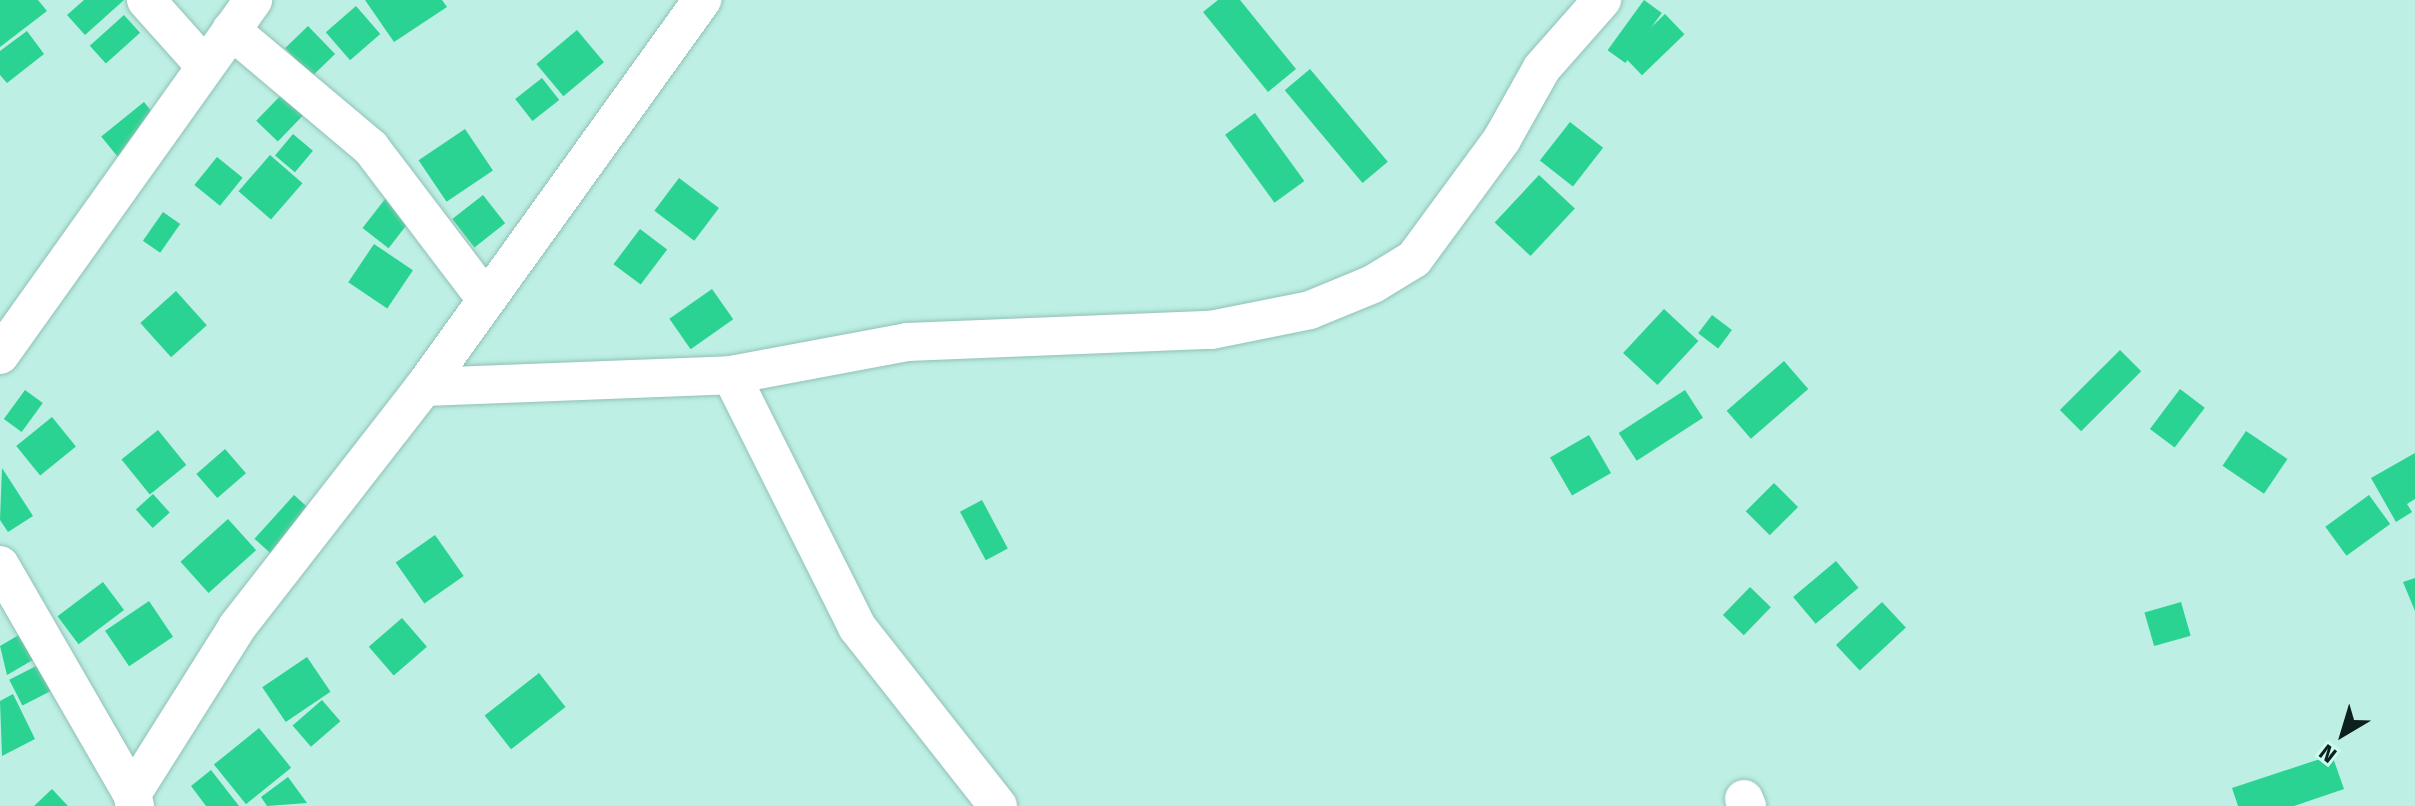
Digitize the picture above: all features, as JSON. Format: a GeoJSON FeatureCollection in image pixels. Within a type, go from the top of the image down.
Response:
{"type":"FeatureCollection","features":[{"type":"Feature","properties":{"kind":"street"},"geometry":{"type":"LineString","coordinates":[[146,0],[204,65]]}},
{"type":"Feature","properties":{"kind":"street"},"geometry":{"type":"LineString","coordinates":[[0,565],[133,800],[237,627],[424,387],[702,0]]}},
{"type":"Feature","properties":{"kind":"street"},"geometry":{"type":"LineString","coordinates":[[424,387],[731,375],[907,342],[1211,330],[1310,310],[1373,284],[1414,259],[1502,139],[1542,68],[1602,0]]}},
{"type":"Feature","properties":{"kind":"street"},"geometry":{"type":"LineString","coordinates":[[0,355],[242,15],[371,148],[485,298]]}},
{"type":"Feature","properties":{"kind":"street"},"geometry":{"type":"LineString","coordinates":[[731,375],[857,627],[998,806]]}},
{"type":"Feature","properties":{"kind":"building"},"geometry":{"type":"Polygon","coordinates":[[[0,0],[38,0],[47,11],[0,47],[0,0]]]}},
{"type":"Feature","properties":{"kind":"building"},"geometry":{"type":"Polygon","coordinates":[[[84,0],[124,0],[85,35],[67,15],[84,0]]]}},
{"type":"Feature","properties":{"kind":"building"},"geometry":{"type":"Polygon","coordinates":[[[365,0],[442,0],[447,7],[394,42],[365,0]]]}},
{"type":"Feature","properties":{"kind":"building"},"geometry":{"type":"Polygon","coordinates":[[[1218,0],[1240,0],[1296,69],[1268,92],[1203,12],[1218,0]]]}},
{"type":"Feature","properties":{"kind":"building"},"geometry":{"type":"Polygon","coordinates":[[[1644,0],[1662,13],[1625,63],[1608,50],[1644,0]]]}},
{"type":"Feature","properties":{"kind":"building"},"geometry":{"type":"Polygon","coordinates":[[[356,6],[380,34],[350,60],[326,32],[356,6]]]}},
{"type":"Feature","properties":{"kind":"building"},"geometry":{"type":"Polygon","coordinates":[[[1665,14],[1684,34],[1642,75],[1623,55],[1665,14]]]}},
{"type":"Feature","properties":{"kind":"building"},"geometry":{"type":"Polygon","coordinates":[[[124,15],[140,33],[106,64],[90,46],[124,15]]]}},
{"type":"Feature","properties":{"kind":"building"},"geometry":{"type":"Polygon","coordinates":[[[308,26],[335,54],[312,76],[285,48],[308,26]]]}},
{"type":"Feature","properties":{"kind":"building"},"geometry":{"type":"Polygon","coordinates":[[[577,30],[604,62],[563,96],[536,64],[577,30]]]}},
{"type":"Feature","properties":{"kind":"building"},"geometry":{"type":"Polygon","coordinates":[[[27,31],[44,54],[7,83],[0,75],[0,51],[27,31]]]}},
{"type":"Feature","properties":{"kind":"building"},"geometry":{"type":"Polygon","coordinates":[[[1310,69],[1388,162],[1362,183],[1285,90],[1310,69]]]}},
{"type":"Feature","properties":{"kind":"building"},"geometry":{"type":"Polygon","coordinates":[[[542,78],[559,100],[532,121],[515,99],[542,78]]]}},
{"type":"Feature","properties":{"kind":"building"},"geometry":{"type":"Polygon","coordinates":[[[284,92],[306,113],[278,142],[256,121],[284,92]]]}},
{"type":"Feature","properties":{"kind":"building"},"geometry":{"type":"Polygon","coordinates":[[[144,102],[161,123],[118,158],[101,137],[144,102]]]}},
{"type":"Feature","properties":{"kind":"building"},"geometry":{"type":"Polygon","coordinates":[[[1255,113],[1304,181],[1274,203],[1225,135],[1255,113]]]}},
{"type":"Feature","properties":{"kind":"building"},"geometry":{"type":"Polygon","coordinates":[[[1570,122],[1603,148],[1573,186],[1540,161],[1570,122]]]}},
{"type":"Feature","properties":{"kind":"building"},"geometry":{"type":"Polygon","coordinates":[[[465,129],[493,170],[447,202],[419,160],[465,129]]]}},
{"type":"Feature","properties":{"kind":"building"},"geometry":{"type":"Polygon","coordinates":[[[293,134],[313,151],[295,172],[275,155],[293,134]]]}},
{"type":"Feature","properties":{"kind":"building"},"geometry":{"type":"Polygon","coordinates":[[[270,155],[302,183],[271,219],[239,191],[270,155]]]}},
{"type":"Feature","properties":{"kind":"building"},"geometry":{"type":"Polygon","coordinates":[[[217,157],[243,178],[220,206],[194,185],[217,157]]]}},
{"type":"Feature","properties":{"kind":"building"},"geometry":{"type":"Polygon","coordinates":[[[1539,175],[1575,208],[1531,256],[1495,223],[1539,175]]]}},
{"type":"Feature","properties":{"kind":"building"},"geometry":{"type":"Polygon","coordinates":[[[679,178],[719,208],[694,241],[654,211],[679,178]]]}},
{"type":"Feature","properties":{"kind":"building"},"geometry":{"type":"Polygon","coordinates":[[[389,194],[415,214],[389,248],[363,228],[389,194]]]}},
{"type":"Feature","properties":{"kind":"building"},"geometry":{"type":"Polygon","coordinates":[[[483,195],[505,223],[474,247],[452,219],[483,195]]]}},
{"type":"Feature","properties":{"kind":"building"},"geometry":{"type":"Polygon","coordinates":[[[163,212],[180,224],[160,253],[143,241],[163,212]]]}},
{"type":"Feature","properties":{"kind":"building"},"geometry":{"type":"Polygon","coordinates":[[[640,229],[667,249],[641,285],[614,264],[640,229]]]}},
{"type":"Feature","properties":{"kind":"building"},"geometry":{"type":"Polygon","coordinates":[[[374,244],[413,270],[387,308],[348,282],[374,244]]]}},
{"type":"Feature","properties":{"kind":"building"},"geometry":{"type":"Polygon","coordinates":[[[712,289],[733,319],[691,349],[669,319],[712,289]]]}},
{"type":"Feature","properties":{"kind":"building"},"geometry":{"type":"Polygon","coordinates":[[[176,291],[207,325],[171,357],[140,323],[176,291]]]}},
{"type":"Feature","properties":{"kind":"building"},"geometry":{"type":"Polygon","coordinates":[[[1664,309],[1698,341],[1657,385],[1623,353],[1664,309]]]}},
{"type":"Feature","properties":{"kind":"building"},"geometry":{"type":"Polygon","coordinates":[[[1712,315],[1732,330],[1718,348],[1698,333],[1712,315]]]}},
{"type":"Feature","properties":{"kind":"building"},"geometry":{"type":"Polygon","coordinates":[[[2120,350],[2141,371],[2081,431],[2060,410],[2120,350]]]}},
{"type":"Feature","properties":{"kind":"building"},"geometry":{"type":"Polygon","coordinates":[[[1784,361],[1808,389],[1751,439],[1727,411],[1784,361]]]}},
{"type":"Feature","properties":{"kind":"building"},"geometry":{"type":"Polygon","coordinates":[[[2180,389],[2205,408],[2175,448],[2150,429],[2180,389]]]}},
{"type":"Feature","properties":{"kind":"building"},"geometry":{"type":"Polygon","coordinates":[[[25,390],[43,403],[22,432],[4,419],[25,390]]]}},
{"type":"Feature","properties":{"kind":"building"},"geometry":{"type":"Polygon","coordinates":[[[1685,390],[1703,418],[1637,461],[1619,433],[1685,390]]]}},
{"type":"Feature","properties":{"kind":"building"},"geometry":{"type":"Polygon","coordinates":[[[52,417],[76,447],[40,475],[16,446],[52,417]]]}},
{"type":"Feature","properties":{"kind":"building"},"geometry":{"type":"Polygon","coordinates":[[[158,430],[186,465],[150,495],[121,460],[158,430]]]}},
{"type":"Feature","properties":{"kind":"building"},"geometry":{"type":"Polygon","coordinates":[[[2246,431],[2287,459],[2264,494],[2223,466],[2246,431]]]}},
{"type":"Feature","properties":{"kind":"building"},"geometry":{"type":"Polygon","coordinates":[[[1589,435],[1611,473],[1572,496],[1550,458],[1589,435]]]}},
{"type":"Feature","properties":{"kind":"building"},"geometry":{"type":"Polygon","coordinates":[[[225,449],[246,473],[217,498],[196,474],[225,449]]]}},
{"type":"Feature","properties":{"kind":"building"},"geometry":{"type":"Polygon","coordinates":[[[2415,453],[2415,499],[2407,504],[2412,512],[2396,522],[2371,478],[2415,453]]]}},
{"type":"Feature","properties":{"kind":"building"},"geometry":{"type":"Polygon","coordinates":[[[2,468],[33,516],[8,532],[0,520],[2,468]]]}},
{"type":"Feature","properties":{"kind":"building"},"geometry":{"type":"Polygon","coordinates":[[[1774,483],[1798,507],[1770,535],[1746,511],[1774,483]]]}},
{"type":"Feature","properties":{"kind":"building"},"geometry":{"type":"Polygon","coordinates":[[[153,494],[170,513],[153,528],[136,509],[153,494]]]}},
{"type":"Feature","properties":{"kind":"building"},"geometry":{"type":"Polygon","coordinates":[[[294,495],[316,515],[277,559],[255,539],[294,495]]]}},
{"type":"Feature","properties":{"kind":"building"},"geometry":{"type":"Polygon","coordinates":[[[2369,495],[2390,524],[2346,556],[2325,527],[2369,495]]]}},
{"type":"Feature","properties":{"kind":"building"},"geometry":{"type":"Polygon","coordinates":[[[982,500],[1008,549],[986,560],[960,512],[982,500]]]}},
{"type":"Feature","properties":{"kind":"building"},"geometry":{"type":"Polygon","coordinates":[[[228,519],[256,550],[209,593],[180,562],[228,519]]]}},
{"type":"Feature","properties":{"kind":"building"},"geometry":{"type":"Polygon","coordinates":[[[435,535],[464,576],[424,603],[396,563],[435,535]]]}},
{"type":"Feature","properties":{"kind":"building"},"geometry":{"type":"Polygon","coordinates":[[[1836,561],[1858,588],[1816,624],[1793,597],[1836,561]]]}},
{"type":"Feature","properties":{"kind":"building"},"geometry":{"type":"Polygon","coordinates":[[[2415,578],[2415,611],[2403,582],[2415,578]]]}},
{"type":"Feature","properties":{"kind":"building"},"geometry":{"type":"Polygon","coordinates":[[[103,582],[124,610],[79,644],[57,616],[103,582]]]}},
{"type":"Feature","properties":{"kind":"building"},"geometry":{"type":"Polygon","coordinates":[[[1750,587],[1771,607],[1744,635],[1723,615],[1750,587]]]}},
{"type":"Feature","properties":{"kind":"building"},"geometry":{"type":"Polygon","coordinates":[[[149,601],[173,637],[129,666],[105,631],[149,601]]]}},
{"type":"Feature","properties":{"kind":"building"},"geometry":{"type":"Polygon","coordinates":[[[1882,602],[1906,628],[1860,671],[1836,645],[1882,602]]]}},
{"type":"Feature","properties":{"kind":"building"},"geometry":{"type":"Polygon","coordinates":[[[2181,602],[2191,636],[2154,646],[2144,612],[2181,602]]]}},
{"type":"Feature","properties":{"kind":"building"},"geometry":{"type":"Polygon","coordinates":[[[402,618],[427,647],[394,676],[369,647],[402,618]]]}},
{"type":"Feature","properties":{"kind":"building"},"geometry":{"type":"Polygon","coordinates":[[[24,632],[38,657],[7,675],[0,646],[24,632]]]}},
{"type":"Feature","properties":{"kind":"building"},"geometry":{"type":"Polygon","coordinates":[[[307,657],[330,692],[286,722],[262,687],[307,657]]]}},
{"type":"Feature","properties":{"kind":"building"},"geometry":{"type":"Polygon","coordinates":[[[44,662],[57,688],[22,706],[9,680],[44,662]]]}},
{"type":"Feature","properties":{"kind":"building"},"geometry":{"type":"Polygon","coordinates":[[[539,673],[565,707],[511,749],[485,715],[539,673]]]}},
{"type":"Feature","properties":{"kind":"building"},"geometry":{"type":"Polygon","coordinates":[[[13,694],[35,739],[2,756],[0,701],[13,694]]]}},
{"type":"Feature","properties":{"kind":"building"},"geometry":{"type":"Polygon","coordinates":[[[322,700],[340,721],[311,747],[293,726],[322,700]]]}},
{"type":"Feature","properties":{"kind":"building"},"geometry":{"type":"Polygon","coordinates":[[[259,728],[291,768],[246,804],[214,765],[259,728]]]}},
{"type":"Feature","properties":{"kind":"building"},"geometry":{"type":"Polygon","coordinates":[[[2332,755],[2344,789],[2294,806],[2238,806],[2232,788],[2332,755]]]}},
{"type":"Feature","properties":{"kind":"building"},"geometry":{"type":"Polygon","coordinates":[[[211,770],[239,806],[206,806],[191,786],[211,770]]]}},
{"type":"Feature","properties":{"kind":"building"},"geometry":{"type":"Polygon","coordinates":[[[288,777],[307,803],[267,806],[261,797],[288,777]]]}},
{"type":"Feature","properties":{"kind":"building"},"geometry":{"type":"Polygon","coordinates":[[[52,789],[68,806],[34,806],[52,789]]]}}]}
